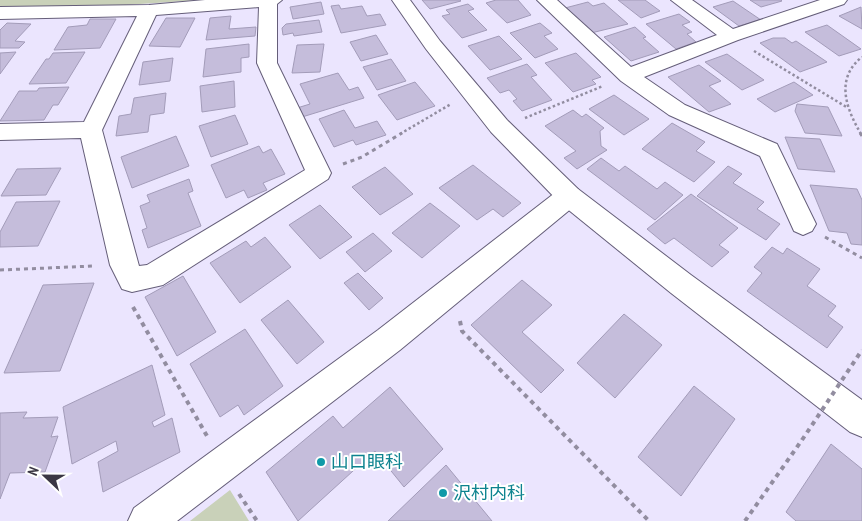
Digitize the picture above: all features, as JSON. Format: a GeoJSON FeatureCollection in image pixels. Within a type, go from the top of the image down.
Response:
{"type":"FeatureCollection","features":[{"type":"Feature","properties":{"kind":"street"},"geometry":{"type":"LineString","coordinates":[[0,12],[149,10],[271,0],[267,63],[319,173],[153,276],[128,273],[91,130],[149,10]]}},
{"type":"Feature","properties":{"kind":"street"},"geometry":{"type":"LineString","coordinates":[[401,0],[433,45],[499,126],[569,196],[680,284],[862,420]]}},
{"type":"Feature","properties":{"kind":"street"},"geometry":{"type":"LineString","coordinates":[[546,0],[628,76],[677,110],[769,150],[803,224]]}},
{"type":"Feature","properties":{"kind":"street"},"geometry":{"type":"LineString","coordinates":[[680,0],[731,36]]}},
{"type":"Feature","properties":{"kind":"street"},"geometry":{"type":"LineString","coordinates":[[628,76],[823,2]]}},
{"type":"Feature","properties":{"kind":"street"},"geometry":{"type":"LineString","coordinates":[[0,132],[91,130]]}},
{"type":"Feature","properties":{"kind":"street"},"geometry":{"type":"LineString","coordinates":[[147,521],[222,467],[389,340],[569,196]]}},
{"type":"Feature","properties":{"kind":"path"},"geometry":{"type":"LineString","coordinates":[[731,36],[848,108]]}},
{"type":"Feature","properties":{"kind":"path"},"geometry":{"type":"LineString","coordinates":[[862,57],[855,61],[846,84],[848,108],[862,136]]}},
{"type":"Feature","properties":{"kind":"path"},"geometry":{"type":"LineString","coordinates":[[524,118],[628,76]]}},
{"type":"Feature","properties":{"kind":"path"},"geometry":{"type":"LineString","coordinates":[[319,173],[362,157],[459,100]]}},
{"type":"Feature","properties":{"kind":"path"},"geometry":{"type":"LineString","coordinates":[[803,224],[862,258]]}},
{"type":"Feature","properties":{"kind":"path"},"geometry":{"type":"LineString","coordinates":[[0,270],[128,273],[128,299],[214,448],[222,467],[257,521]]}},
{"type":"Feature","properties":{"kind":"path"},"geometry":{"type":"LineString","coordinates":[[459,317],[462,331],[649,521]]}},
{"type":"Feature","properties":{"kind":"path"},"geometry":{"type":"LineString","coordinates":[[745,521],[862,350]]}},
{"type":"Feature","properties":{"kind":"path"},"geometry":{"type":"LineString","coordinates":[[815,405],[823,412]]}},
{"type":"Feature","properties":{"kind":"green space"},"geometry":{"type":"Polygon","coordinates":[[[0,0],[201,0],[110,6],[0,8],[0,0]]]}},
{"type":"Feature","properties":{"kind":"green space"},"geometry":{"type":"Polygon","coordinates":[[[230,490],[249,521],[190,521],[230,490]]]}},
{"type":"Feature","properties":{"kind":"building"},"geometry":{"type":"Polygon","coordinates":[[[422,0],[460,0],[461,1],[430,9],[422,0]]]}},
{"type":"Feature","properties":{"kind":"building"},"geometry":{"type":"Polygon","coordinates":[[[496,0],[518,0],[531,15],[507,23],[486,3],[496,0]]]}},
{"type":"Feature","properties":{"kind":"building"},"geometry":{"type":"Polygon","coordinates":[[[618,0],[645,0],[660,11],[641,18],[618,0]]]}},
{"type":"Feature","properties":{"kind":"building"},"geometry":{"type":"Polygon","coordinates":[[[750,0],[781,0],[782,1],[761,7],[750,0]]]}},
{"type":"Feature","properties":{"kind":"building"},"geometry":{"type":"Polygon","coordinates":[[[733,1],[761,20],[739,26],[713,7],[733,1]]]}},
{"type":"Feature","properties":{"kind":"building"},"geometry":{"type":"Polygon","coordinates":[[[321,2],[324,14],[293,19],[290,7],[321,2]]]}},
{"type":"Feature","properties":{"kind":"building"},"geometry":{"type":"Polygon","coordinates":[[[588,2],[593,6],[604,3],[628,24],[591,33],[565,8],[588,2]]]}},
{"type":"Feature","properties":{"kind":"building"},"geometry":{"type":"Polygon","coordinates":[[[468,4],[474,9],[468,11],[487,30],[462,38],[442,16],[450,14],[446,10],[468,4]]]}},
{"type":"Feature","properties":{"kind":"building"},"geometry":{"type":"Polygon","coordinates":[[[339,5],[341,9],[362,6],[367,16],[380,14],[386,25],[341,33],[331,6],[339,5]]]}},
{"type":"Feature","properties":{"kind":"building"},"geometry":{"type":"Polygon","coordinates":[[[861,7],[862,29],[839,16],[861,7]]]}},
{"type":"Feature","properties":{"kind":"building"},"geometry":{"type":"Polygon","coordinates":[[[679,14],[690,22],[682,25],[692,32],[687,34],[696,42],[676,49],[646,24],[679,14]]]}},
{"type":"Feature","properties":{"kind":"building"},"geometry":{"type":"Polygon","coordinates":[[[231,16],[229,29],[256,27],[255,36],[206,40],[210,18],[231,16]]]}},
{"type":"Feature","properties":{"kind":"building"},"geometry":{"type":"Polygon","coordinates":[[[166,18],[195,18],[180,47],[149,46],[166,18]]]}},
{"type":"Feature","properties":{"kind":"building"},"geometry":{"type":"Polygon","coordinates":[[[90,19],[116,19],[100,48],[54,50],[68,27],[87,25],[90,19]]]}},
{"type":"Feature","properties":{"kind":"building"},"geometry":{"type":"Polygon","coordinates":[[[319,20],[322,32],[294,36],[293,33],[283,35],[282,28],[286,24],[319,20]]]}},
{"type":"Feature","properties":{"kind":"building"},"geometry":{"type":"Polygon","coordinates":[[[7,23],[31,24],[15,41],[25,42],[19,48],[0,48],[0,30],[7,23]]]}},
{"type":"Feature","properties":{"kind":"building"},"geometry":{"type":"Polygon","coordinates":[[[540,23],[552,33],[544,36],[558,49],[535,58],[510,33],[540,23]]]}},
{"type":"Feature","properties":{"kind":"building"},"geometry":{"type":"Polygon","coordinates":[[[827,25],[861,49],[839,56],[805,32],[827,25]]]}},
{"type":"Feature","properties":{"kind":"building"},"geometry":{"type":"Polygon","coordinates":[[[635,27],[646,37],[643,38],[659,52],[631,61],[604,37],[635,27]]]}},
{"type":"Feature","properties":{"kind":"building"},"geometry":{"type":"Polygon","coordinates":[[[376,35],[388,54],[361,61],[350,42],[376,35]]]}},
{"type":"Feature","properties":{"kind":"building"},"geometry":{"type":"Polygon","coordinates":[[[499,36],[522,59],[490,70],[468,46],[499,36]]]}},
{"type":"Feature","properties":{"kind":"building"},"geometry":{"type":"Polygon","coordinates":[[[773,38],[785,38],[792,43],[796,41],[827,62],[800,72],[760,43],[773,38]]]}},
{"type":"Feature","properties":{"kind":"building"},"geometry":{"type":"Polygon","coordinates":[[[249,44],[249,57],[241,58],[241,72],[203,77],[206,49],[249,44]]]}},
{"type":"Feature","properties":{"kind":"building"},"geometry":{"type":"Polygon","coordinates":[[[324,44],[320,72],[292,73],[297,45],[324,44]]]}},
{"type":"Feature","properties":{"kind":"building"},"geometry":{"type":"Polygon","coordinates":[[[16,52],[0,74],[0,53],[16,52]]]}},
{"type":"Feature","properties":{"kind":"building"},"geometry":{"type":"Polygon","coordinates":[[[85,52],[66,83],[29,84],[46,59],[49,59],[53,53],[85,52]]]}},
{"type":"Feature","properties":{"kind":"building"},"geometry":{"type":"Polygon","coordinates":[[[576,53],[601,77],[592,80],[596,84],[573,92],[545,63],[576,53]]]}},
{"type":"Feature","properties":{"kind":"building"},"geometry":{"type":"Polygon","coordinates":[[[727,54],[764,80],[742,90],[705,62],[727,54]]]}},
{"type":"Feature","properties":{"kind":"building"},"geometry":{"type":"Polygon","coordinates":[[[173,58],[170,81],[139,85],[143,62],[173,58]]]}},
{"type":"Feature","properties":{"kind":"building"},"geometry":{"type":"Polygon","coordinates":[[[391,59],[406,81],[377,90],[363,67],[391,59]]]}},
{"type":"Feature","properties":{"kind":"building"},"geometry":{"type":"Polygon","coordinates":[[[527,64],[537,75],[531,77],[552,100],[522,111],[513,101],[517,99],[509,90],[500,93],[487,78],[527,64]]]}},
{"type":"Feature","properties":{"kind":"building"},"geometry":{"type":"Polygon","coordinates":[[[699,65],[721,81],[709,86],[731,104],[709,112],[668,77],[699,65]]]}},
{"type":"Feature","properties":{"kind":"building"},"geometry":{"type":"Polygon","coordinates":[[[338,73],[349,90],[358,87],[364,98],[302,117],[297,108],[310,104],[300,84],[338,73]]]}},
{"type":"Feature","properties":{"kind":"building"},"geometry":{"type":"Polygon","coordinates":[[[234,81],[235,107],[202,112],[200,86],[234,81]]]}},
{"type":"Feature","properties":{"kind":"building"},"geometry":{"type":"Polygon","coordinates":[[[415,82],[435,106],[397,120],[378,95],[415,82]]]}},
{"type":"Feature","properties":{"kind":"building"},"geometry":{"type":"Polygon","coordinates":[[[794,82],[813,95],[775,112],[757,99],[794,82]]]}},
{"type":"Feature","properties":{"kind":"building"},"geometry":{"type":"Polygon","coordinates":[[[69,87],[58,105],[53,105],[44,120],[0,121],[19,91],[69,87]]]}},
{"type":"Feature","properties":{"kind":"building"},"geometry":{"type":"Polygon","coordinates":[[[166,93],[164,113],[150,115],[148,132],[116,136],[119,116],[131,114],[134,98],[166,93]]]}},
{"type":"Feature","properties":{"kind":"building"},"geometry":{"type":"Polygon","coordinates":[[[614,95],[649,119],[624,135],[589,109],[614,95]]]}},
{"type":"Feature","properties":{"kind":"building"},"geometry":{"type":"Polygon","coordinates":[[[797,104],[828,107],[842,136],[805,133],[795,111],[797,104]]]}},
{"type":"Feature","properties":{"kind":"building"},"geometry":{"type":"Polygon","coordinates":[[[344,110],[355,128],[377,121],[386,135],[356,145],[353,140],[334,147],[319,119],[344,110]]]}},
{"type":"Feature","properties":{"kind":"building"},"geometry":{"type":"Polygon","coordinates":[[[573,110],[582,117],[586,114],[604,128],[600,131],[601,146],[607,150],[577,169],[564,158],[576,151],[545,126],[573,110]]]}},
{"type":"Feature","properties":{"kind":"building"},"geometry":{"type":"Polygon","coordinates":[[[235,115],[248,144],[211,157],[199,126],[235,115]]]}},
{"type":"Feature","properties":{"kind":"building"},"geometry":{"type":"Polygon","coordinates":[[[672,123],[705,142],[696,151],[715,162],[694,182],[642,149],[672,123]]]}},
{"type":"Feature","properties":{"kind":"building"},"geometry":{"type":"Polygon","coordinates":[[[176,136],[189,166],[132,188],[121,157],[176,136]]]}},
{"type":"Feature","properties":{"kind":"building"},"geometry":{"type":"Polygon","coordinates":[[[785,137],[820,139],[835,172],[798,169],[785,137]]]}},
{"type":"Feature","properties":{"kind":"building"},"geometry":{"type":"Polygon","coordinates":[[[259,146],[263,153],[271,149],[285,174],[263,183],[267,190],[248,198],[244,190],[226,198],[211,165],[259,146]]]}},
{"type":"Feature","properties":{"kind":"building"},"geometry":{"type":"Polygon","coordinates":[[[601,158],[619,171],[625,166],[657,189],[665,182],[683,195],[655,220],[587,169],[601,158]]]}},
{"type":"Feature","properties":{"kind":"building"},"geometry":{"type":"Polygon","coordinates":[[[473,165],[521,203],[503,217],[493,209],[477,220],[439,188],[473,165]]]}},
{"type":"Feature","properties":{"kind":"building"},"geometry":{"type":"Polygon","coordinates":[[[728,166],[742,174],[733,183],[764,202],[757,209],[780,224],[766,240],[697,196],[728,166]]]}},
{"type":"Feature","properties":{"kind":"building"},"geometry":{"type":"Polygon","coordinates":[[[385,167],[413,194],[380,215],[352,187],[385,167]]]}},
{"type":"Feature","properties":{"kind":"building"},"geometry":{"type":"Polygon","coordinates":[[[61,168],[46,195],[1,196],[17,169],[61,168]]]}},
{"type":"Feature","properties":{"kind":"building"},"geometry":{"type":"Polygon","coordinates":[[[189,179],[193,191],[188,193],[201,226],[148,248],[142,230],[147,228],[140,206],[150,202],[147,195],[189,179]]]}},
{"type":"Feature","properties":{"kind":"building"},"geometry":{"type":"Polygon","coordinates":[[[810,185],[857,189],[862,200],[862,245],[851,244],[847,233],[829,231],[810,185]]]}},
{"type":"Feature","properties":{"kind":"building"},"geometry":{"type":"Polygon","coordinates":[[[691,194],[738,228],[719,245],[729,252],[712,267],[674,238],[665,244],[647,229],[691,194]]]}},
{"type":"Feature","properties":{"kind":"building"},"geometry":{"type":"Polygon","coordinates":[[[60,201],[38,246],[0,247],[0,232],[16,202],[60,201]]]}},
{"type":"Feature","properties":{"kind":"building"},"geometry":{"type":"Polygon","coordinates":[[[430,203],[460,226],[422,258],[392,233],[430,203]]]}},
{"type":"Feature","properties":{"kind":"building"},"geometry":{"type":"Polygon","coordinates":[[[320,205],[352,237],[320,259],[289,225],[320,205]]]}},
{"type":"Feature","properties":{"kind":"building"},"geometry":{"type":"Polygon","coordinates":[[[373,233],[392,251],[365,272],[346,252],[373,233]]]}},
{"type":"Feature","properties":{"kind":"building"},"geometry":{"type":"Polygon","coordinates":[[[265,237],[291,267],[240,303],[210,263],[246,241],[251,247],[265,237]]]}},
{"type":"Feature","properties":{"kind":"building"},"geometry":{"type":"Polygon","coordinates":[[[772,247],[783,254],[787,248],[820,269],[807,286],[836,306],[828,316],[843,327],[827,348],[747,291],[762,273],[754,267],[772,247]]]}},
{"type":"Feature","properties":{"kind":"building"},"geometry":{"type":"Polygon","coordinates":[[[358,273],[383,298],[369,310],[344,283],[358,273]]]}},
{"type":"Feature","properties":{"kind":"building"},"geometry":{"type":"Polygon","coordinates":[[[183,276],[216,332],[177,356],[145,297],[183,276]]]}},
{"type":"Feature","properties":{"kind":"building"},"geometry":{"type":"Polygon","coordinates":[[[522,280],[552,305],[522,332],[564,370],[541,393],[471,325],[522,280]]]}},
{"type":"Feature","properties":{"kind":"building"},"geometry":{"type":"Polygon","coordinates":[[[94,283],[60,371],[4,373],[43,285],[94,283]]]}},
{"type":"Feature","properties":{"kind":"building"},"geometry":{"type":"Polygon","coordinates":[[[288,300],[324,342],[297,364],[261,320],[288,300]]]}},
{"type":"Feature","properties":{"kind":"building"},"geometry":{"type":"Polygon","coordinates":[[[624,314],[662,345],[615,398],[577,363],[624,314]]]}},
{"type":"Feature","properties":{"kind":"building"},"geometry":{"type":"Polygon","coordinates":[[[245,329],[283,386],[244,415],[238,405],[220,417],[190,364],[245,329]]]}},
{"type":"Feature","properties":{"kind":"building"},"geometry":{"type":"Polygon","coordinates":[[[152,365],[165,415],[152,422],[154,427],[172,418],[180,452],[103,492],[98,462],[118,451],[116,441],[72,464],[63,407],[152,365]]]}},
{"type":"Feature","properties":{"kind":"building"},"geometry":{"type":"Polygon","coordinates":[[[694,386],[735,419],[681,496],[638,457],[694,386]]]}},
{"type":"Feature","properties":{"kind":"building","name":"山口眼科"},"geometry":{"type":"Polygon","coordinates":[[[390,387],[443,449],[404,487],[375,451],[298,521],[266,472],[333,416],[343,428],[390,387]]]}},
{"type":"Feature","properties":{"kind":"building"},"geometry":{"type":"Polygon","coordinates":[[[27,412],[23,418],[58,417],[51,437],[58,436],[45,472],[10,473],[0,499],[0,413],[27,412]]]}},
{"type":"Feature","properties":{"kind":"building"},"geometry":{"type":"Polygon","coordinates":[[[831,444],[862,469],[862,521],[796,521],[786,512],[831,444]]]}},
{"type":"Feature","properties":{"kind":"building","name":"沢村内科"},"geometry":{"type":"Polygon","coordinates":[[[446,465],[492,521],[388,521],[446,465]]]}},
{"type":"Feature","properties":{"kind":"place","name":"山口眼科"},"geometry":{"type":"Point","coordinates":[321,462]}},
{"type":"Feature","properties":{"kind":"place","name":"沢村内科"},"geometry":{"type":"Point","coordinates":[443,493]}}]}
